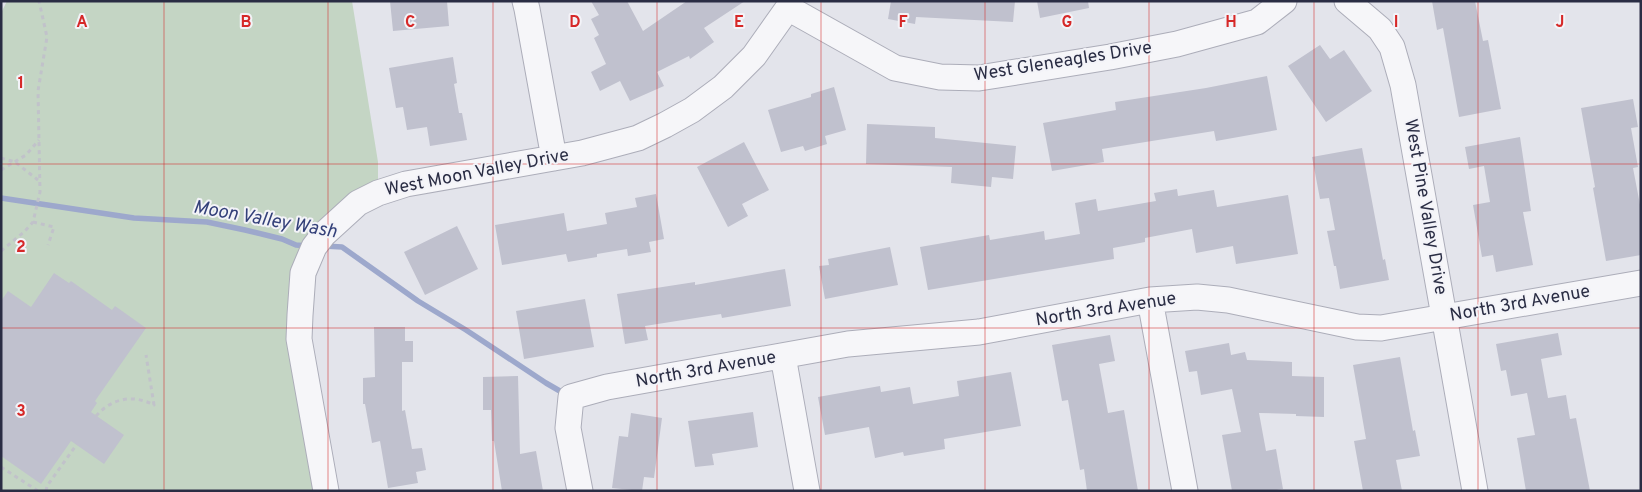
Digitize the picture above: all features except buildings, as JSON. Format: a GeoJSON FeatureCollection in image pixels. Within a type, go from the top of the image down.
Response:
{"type":"FeatureCollection","features":[{"type":"Feature","properties":{"kind":"street"},"geometry":{"type":"LineString","coordinates":[[524,1],[528,10],[554,158]]}},
{"type":"Feature","properties":{"kind":"street","name":"West Gleneagles Drive"},"geometry":{"type":"LineString","coordinates":[[790,5],[895,68],[940,77],[978,78],[1110,57],[1177,44],[1257,22],[1284,1]]}},
{"type":"Feature","properties":{"kind":"street","name":"West Pine Valley Drive"},"geometry":{"type":"LineString","coordinates":[[1347,1],[1380,29],[1392,47],[1403,86],[1475,491]]}},
{"type":"Feature","properties":{"kind":"street","name":"West Moon Valley Drive"},"geometry":{"type":"LineString","coordinates":[[326,491],[299,339],[304,273],[314,247],[324,234],[358,203],[378,192],[406,184],[582,153],[638,138],[665,125],[692,110],[723,88],[754,56],[790,5]]}},
{"type":"Feature","properties":{"kind":"street","name":"North 3rd Avenue"},"geometry":{"type":"LineString","coordinates":[[580,491],[568,428],[571,397],[607,387],[848,344],[979,332],[1150,300],[1197,296],[1228,300],[1357,327],[1381,328],[1641,283]]}},
{"type":"Feature","properties":{"kind":"street"},"geometry":{"type":"LineString","coordinates":[[1150,300],[1185,491]]}},
{"type":"Feature","properties":{"kind":"street"},"geometry":{"type":"LineString","coordinates":[[783,356],[808,491]]}},
{"type":"Feature","properties":{"kind":"path"},"geometry":{"type":"LineString","coordinates":[[1,251],[24,232],[33,221],[40,192],[38,92],[47,36],[39,1]]}},
{"type":"Feature","properties":{"kind":"path"},"geometry":{"type":"LineString","coordinates":[[1,170],[26,155],[39,140]]}},
{"type":"Feature","properties":{"kind":"path"},"geometry":{"type":"LineString","coordinates":[[1,158],[15,162],[39,180]]}},
{"type":"Feature","properties":{"kind":"path"},"geometry":{"type":"LineString","coordinates":[[33,221],[54,227],[48,245]]}},
{"type":"Feature","properties":{"kind":"path"},"geometry":{"type":"LineString","coordinates":[[96,416],[103,408],[119,400],[141,399],[154,405],[146,355]]}},
{"type":"Feature","properties":{"kind":"path"},"geometry":{"type":"LineString","coordinates":[[46,491],[47,486],[76,444]]}},
{"type":"Feature","properties":{"kind":"path"},"geometry":{"type":"LineString","coordinates":[[1,467],[38,491]]}},
{"type":"Feature","properties":{"kind":"green space"},"geometry":{"type":"Polygon","coordinates":[[[7,1],[352,1],[378,162],[378,193],[303,273],[326,491],[1,491],[1,13],[7,1]]]}},
{"type":"Feature","properties":{"kind":"waterway","name":"Moon Valley Wash"},"geometry":{"type":"LineString","coordinates":[[1,198],[134,218],[207,222],[282,239],[296,245],[307,246]]}},
{"type":"Feature","properties":{"kind":"waterway","name":"Moon Valley Wash"},"geometry":{"type":"LineString","coordinates":[[324,246],[342,247],[418,301],[565,394]]}}]}
